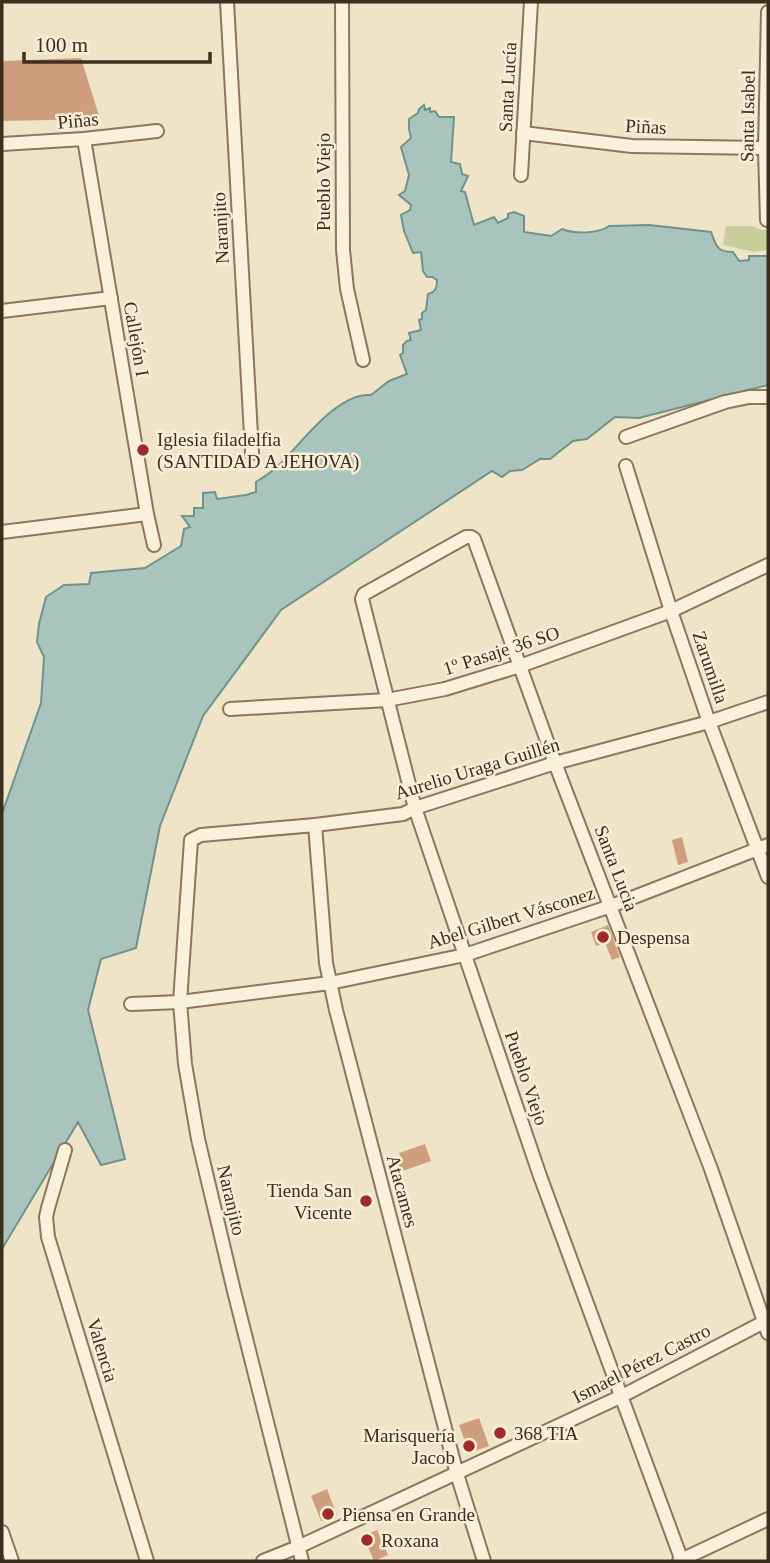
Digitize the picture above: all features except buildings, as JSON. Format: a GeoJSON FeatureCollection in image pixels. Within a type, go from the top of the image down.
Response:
{"type":"FeatureCollection","features":[{"type":"Feature","properties":{"kind":"street","name":"Naranjito"},"geometry":{"type":"LineString","coordinates":[[227,2],[252,453]]}},
{"type":"Feature","properties":{"kind":"street","name":"Pueblo Viejo"},"geometry":{"type":"LineString","coordinates":[[342,2],[343,250],[347,289],[363,360]]}},
{"type":"Feature","properties":{"kind":"street","name":"Santa Lucía"},"geometry":{"type":"LineString","coordinates":[[521,174],[531,2]]}},
{"type":"Feature","properties":{"kind":"street","name":"Santa Isabel"},"geometry":{"type":"LineString","coordinates":[[767,220],[768,12]]}},
{"type":"Feature","properties":{"kind":"street","name":"Piñas"},"geometry":{"type":"LineString","coordinates":[[2,145],[157,131]]}},
{"type":"Feature","properties":{"kind":"street","name":"Piñas"},"geometry":{"type":"LineString","coordinates":[[523,133],[632,146],[767,148]]}},
{"type":"Feature","properties":{"kind":"street","name":"Callejón I"},"geometry":{"type":"LineString","coordinates":[[84,139],[154,545]]}},
{"type":"Feature","properties":{"kind":"street"},"geometry":{"type":"LineString","coordinates":[[2,311],[111,298]]}},
{"type":"Feature","properties":{"kind":"street"},"geometry":{"type":"LineString","coordinates":[[626,437],[725,402],[749,397],[768,397]]}},
{"type":"Feature","properties":{"kind":"street","name":"Zarumilla"},"geometry":{"type":"LineString","coordinates":[[626,466],[709,722],[763,847],[768,877]]}},
{"type":"Feature","properties":{"kind":"street"},"geometry":{"type":"LineString","coordinates":[[2,532],[147,514]]}},
{"type":"Feature","properties":{"kind":"street","name":"Pueblo Viejo"},"geometry":{"type":"LineString","coordinates":[[471,537],[466,537],[365,594],[362,599],[415,807],[540,1176],[681,1561]]}},
{"type":"Feature","properties":{"kind":"street","name":"Santa Lucia"},"geometry":{"type":"LineString","coordinates":[[471,537],[711,1169],[767,1325]]}},
{"type":"Feature","properties":{"kind":"street","name":"1º Pasaje 36 SO"},"geometry":{"type":"LineString","coordinates":[[230,709],[387,701],[445,689],[520,666],[671,611],[768,565]]}},
{"type":"Feature","properties":{"kind":"street","name":"Aurelio Uraga Guillén"},"geometry":{"type":"LineString","coordinates":[[191,840],[201,835],[403,814],[415,807],[555,763],[709,722],[768,702]]}},
{"type":"Feature","properties":{"kind":"street","name":"Atacames"},"geometry":{"type":"LineString","coordinates":[[315,825],[327,963],[335,1010],[457,1474],[484,1561]]}},
{"type":"Feature","properties":{"kind":"street","name":"Naranjito"},"geometry":{"type":"LineString","coordinates":[[191,840],[180,1002],[186,1064],[198,1139],[302,1561]]}},
{"type":"Feature","properties":{"kind":"street","name":"Abel Gilbert Vásconez"},"geometry":{"type":"LineString","coordinates":[[131,1003],[180,1002],[330,983],[466,955],[611,906],[763,847]]}},
{"type":"Feature","properties":{"kind":"street","name":"Valencia"},"geometry":{"type":"LineString","coordinates":[[65,1150],[46,1217],[48,1237],[146,1561]]}},
{"type":"Feature","properties":{"kind":"street","name":"Ismael Pérez Castro"},"geometry":{"type":"LineString","coordinates":[[263,1561],[457,1474],[767,1325]]}},
{"type":"Feature","properties":{"kind":"street"},"geometry":{"type":"LineString","coordinates":[[681,1561],[768,1519]]}},
{"type":"Feature","properties":{"kind":"street"},"geometry":{"type":"LineString","coordinates":[[2,1532],[12,1561]]}},
{"type":"Feature","properties":{"kind":"green space"},"geometry":{"type":"Polygon","coordinates":[[[726,226],[752,226],[768,230],[768,250],[754,252],[723,245],[726,226]]]}},
{"type":"Feature","properties":{"kind":"water"},"geometry":{"type":"Polygon","coordinates":[[[424,105],[425,110],[430,108],[430,112],[435,111],[439,117],[454,117],[451,162],[460,164],[462,174],[468,176],[461,191],[465,192],[474,225],[494,217],[498,223],[514,212],[524,216],[524,232],[551,236],[562,229],[586,232],[599,231],[609,226],[649,225],[711,232],[718,247],[733,252],[739,261],[749,260],[749,256],[768,256],[768,385],[639,418],[615,417],[587,439],[573,441],[550,459],[540,459],[522,470],[510,471],[502,477],[492,471],[281,610],[203,716],[160,826],[136,948],[101,959],[88,1010],[125,1159],[101,1165],[78,1122],[2,1249],[2,814],[41,703],[44,657],[37,642],[46,597],[64,585],[89,584],[91,573],[145,568],[181,546],[184,529],[190,527],[182,516],[194,516],[194,508],[203,508],[203,493],[215,492],[217,499],[256,492],[256,482],[276,468],[333,410],[358,396],[371,395],[389,381],[407,374],[400,355],[403,353],[403,345],[411,340],[409,333],[421,330],[419,320],[426,310],[428,294],[434,291],[437,283],[437,280],[427,277],[423,271],[421,252],[413,253],[401,215],[410,210],[411,205],[399,195],[405,191],[409,175],[401,147],[411,138],[409,119],[424,105]]]}},
{"type":"Feature","properties":{"kind":"place","name":"Iglesia filadelfia (SANTIDAD A JEHOVA)"},"geometry":{"type":"Point","coordinates":[143,450]}},
{"type":"Feature","properties":{"kind":"place","name":"Despensa"},"geometry":{"type":"Point","coordinates":[603,937]}},
{"type":"Feature","properties":{"kind":"place","name":"Tienda San Vicente"},"geometry":{"type":"Point","coordinates":[366,1201]}},
{"type":"Feature","properties":{"kind":"place","name":"368 TIA"},"geometry":{"type":"Point","coordinates":[500,1433]}},
{"type":"Feature","properties":{"kind":"place","name":"Marisquería Jacob"},"geometry":{"type":"Point","coordinates":[469,1446]}},
{"type":"Feature","properties":{"kind":"place","name":"Piensa en Grande"},"geometry":{"type":"Point","coordinates":[328,1514]}},
{"type":"Feature","properties":{"kind":"place","name":"Roxana"},"geometry":{"type":"Point","coordinates":[367,1540]}}]}
